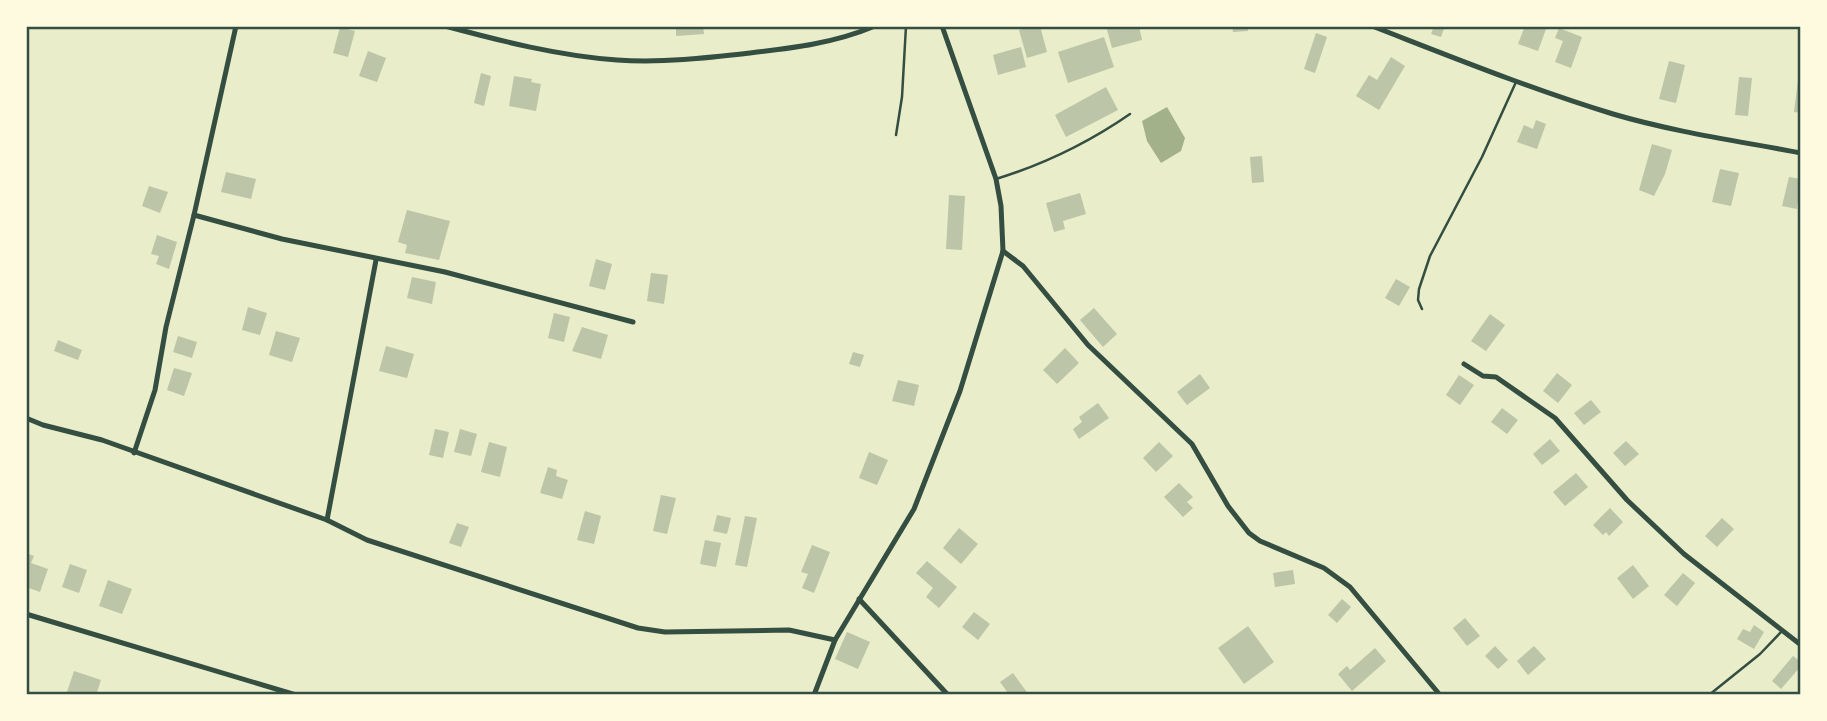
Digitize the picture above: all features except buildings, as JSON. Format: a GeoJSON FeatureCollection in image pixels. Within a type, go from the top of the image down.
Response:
{"type":"FeatureCollection","features":[{"type":"Feature","properties":{"kind":"street"},"geometry":{"type":"LineString","coordinates":[[134,453],[155,390],[166,327],[236,26]]}},
{"type":"Feature","properties":{"kind":"street"},"geometry":{"type":"LineString","coordinates":[[444,26],[503,41],[587,57],[669,61],[788,49],[840,39],[875,26]]}},
{"type":"Feature","properties":{"kind":"street"},"geometry":{"type":"LineString","coordinates":[[814,695],[835,640],[914,509],[924,486],[960,391],[1003,251],[1002,215],[996,179],[942,26]]}},
{"type":"Feature","properties":{"kind":"street"},"geometry":{"type":"LineString","coordinates":[[1372,26],[1516,82],[1614,114],[1664,127],[1801,153]]}},
{"type":"Feature","properties":{"kind":"street"},"geometry":{"type":"LineString","coordinates":[[194,215],[282,239],[445,272],[633,322]]}},
{"type":"Feature","properties":{"kind":"street"},"geometry":{"type":"LineString","coordinates":[[1003,251],[1023,266],[1088,345],[1192,444],[1228,506],[1249,533],[1260,541],[1324,568],[1350,587],[1440,695]]}},
{"type":"Feature","properties":{"kind":"street"},"geometry":{"type":"LineString","coordinates":[[327,520],[376,260]]}},
{"type":"Feature","properties":{"kind":"street"},"geometry":{"type":"LineString","coordinates":[[1464,364],[1483,376],[1496,377],[1555,418],[1627,500],[1684,554],[1801,645]]}},
{"type":"Feature","properties":{"kind":"street"},"geometry":{"type":"LineString","coordinates":[[26,418],[102,440],[327,520],[367,540],[638,628],[665,632],[789,630],[835,640]]}},
{"type":"Feature","properties":{"kind":"street"},"geometry":{"type":"LineString","coordinates":[[859,598],[948,695]]}},
{"type":"Feature","properties":{"kind":"street"},"geometry":{"type":"LineString","coordinates":[[26,614],[296,695]]}},
{"type":"Feature","properties":{"kind":"lane"},"geometry":{"type":"LineString","coordinates":[[896,135],[902,97],[906,26]]}},
{"type":"Feature","properties":{"kind":"lane"},"geometry":{"type":"LineString","coordinates":[[1422,309],[1418,300],[1419,289],[1430,256],[1482,157],[1516,82]]}},
{"type":"Feature","properties":{"kind":"lane"},"geometry":{"type":"LineString","coordinates":[[996,179],[1032,168],[1096,138],[1130,114]]}},
{"type":"Feature","properties":{"kind":"lane"},"geometry":{"type":"LineString","coordinates":[[1710,695],[1760,654],[1782,631]]}},
{"type":"Feature","properties":{"kind":"shaded area"},"geometry":{"type":"Polygon","coordinates":[[[1167,107],[1185,138],[1181,151],[1161,163],[1147,141],[1142,121],[1167,107]]]}}]}
